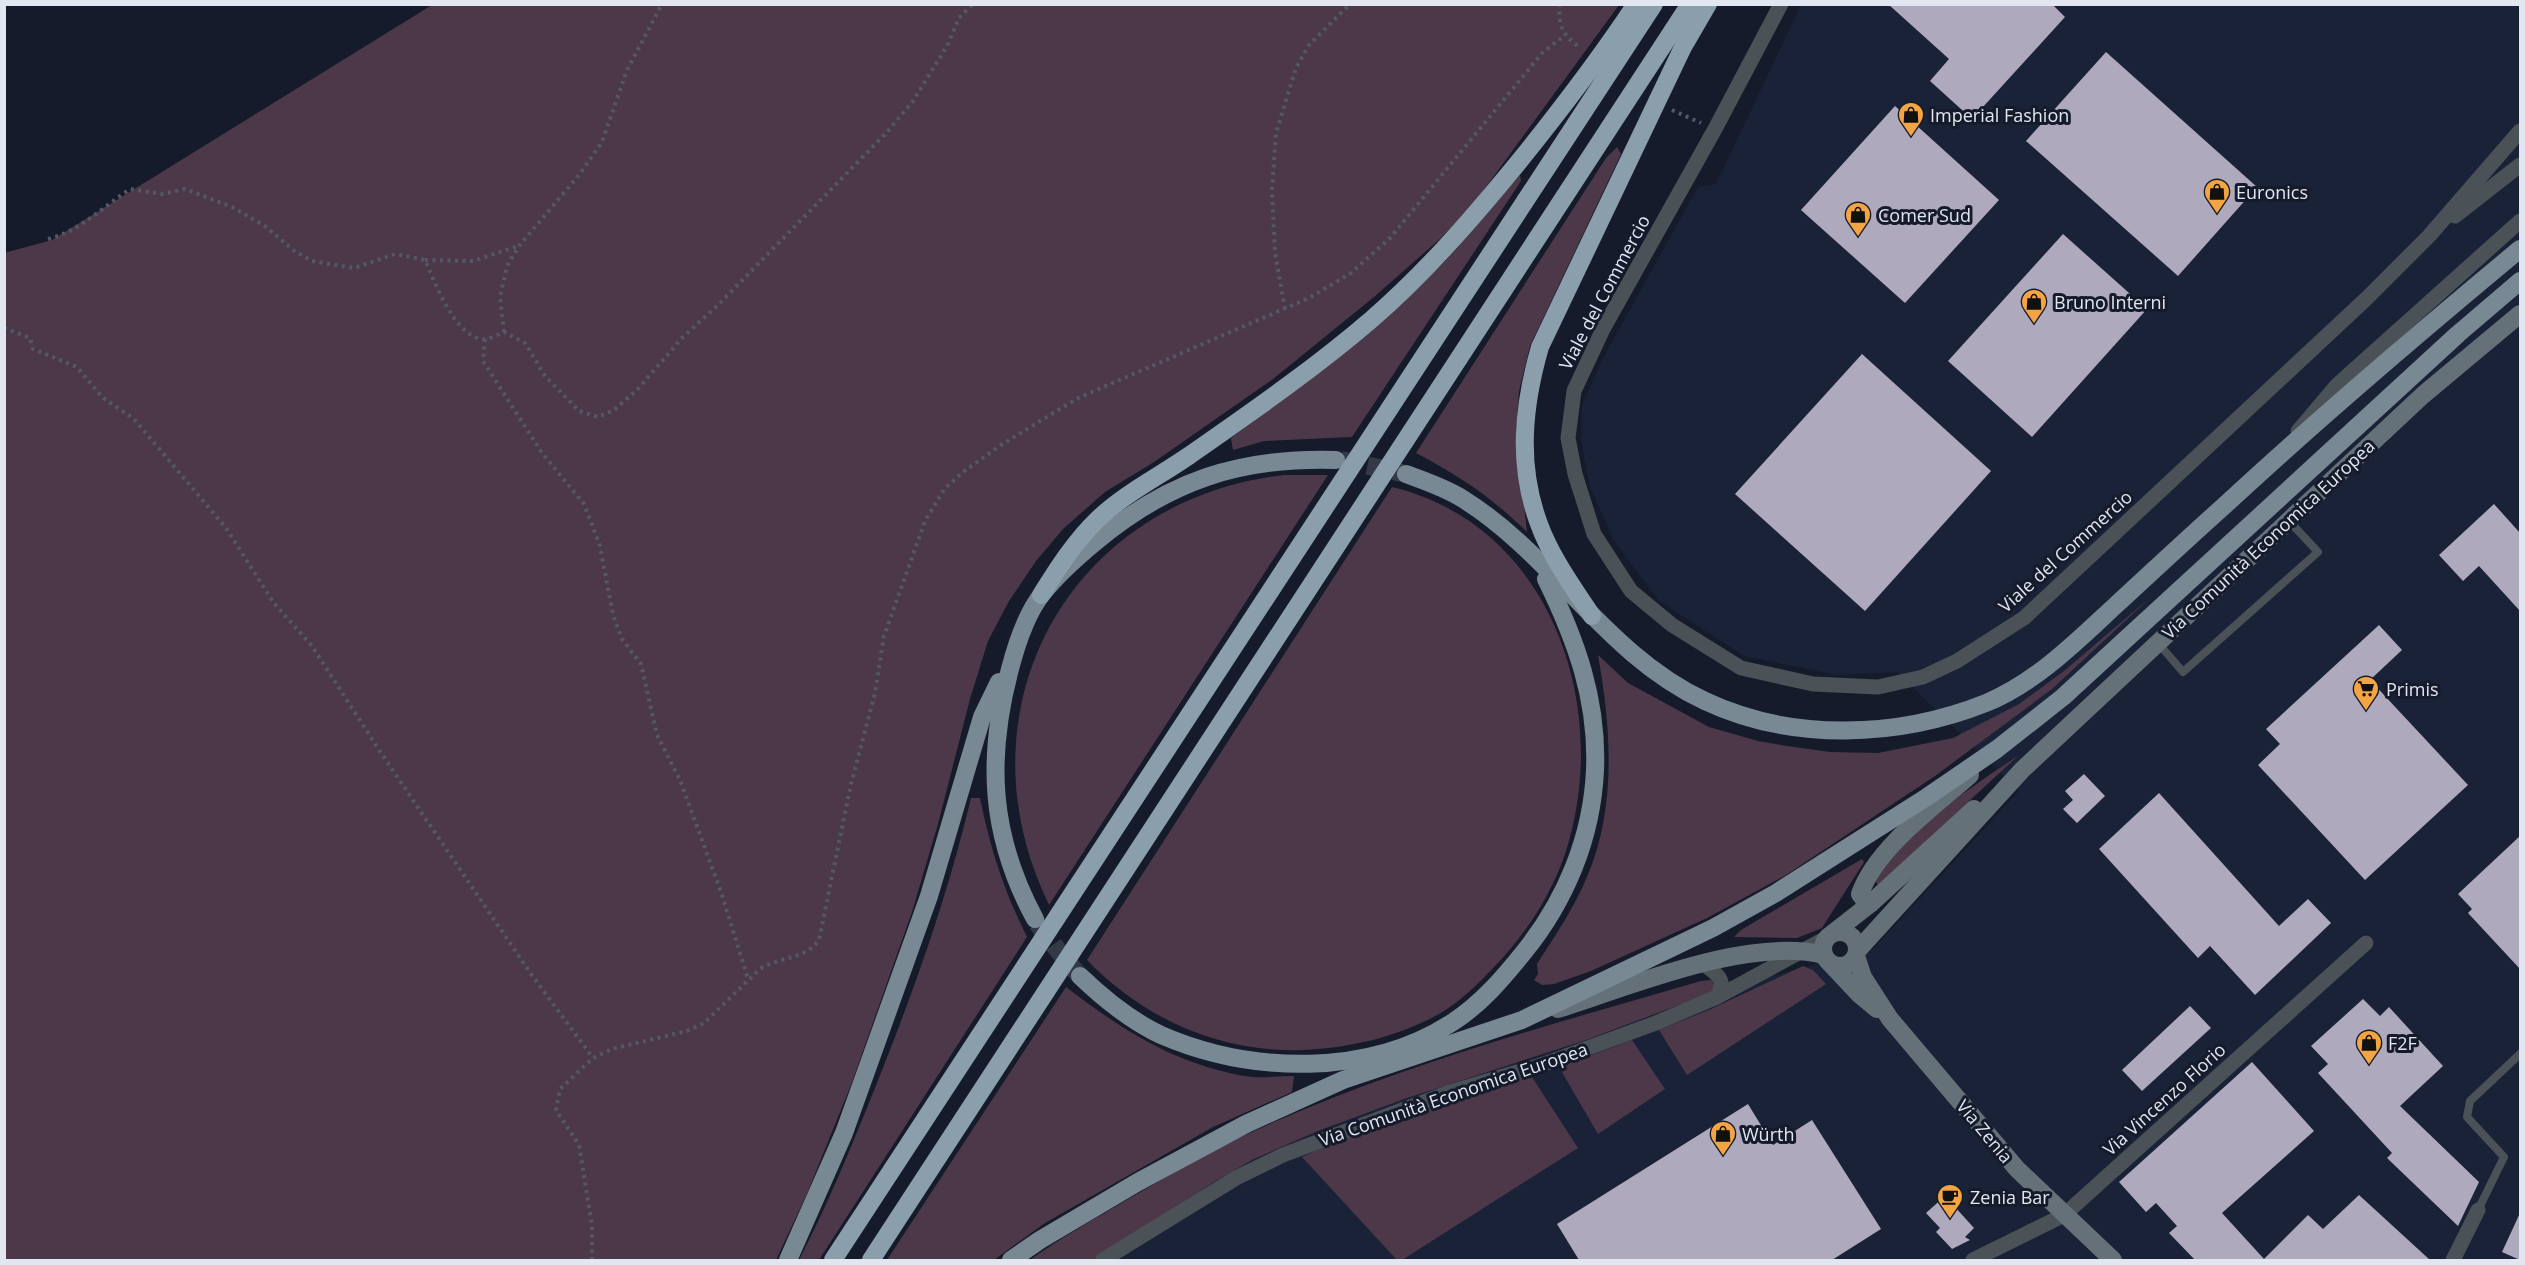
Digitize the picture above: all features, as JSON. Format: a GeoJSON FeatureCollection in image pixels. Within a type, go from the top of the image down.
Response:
{"type":"FeatureCollection","features":[{"type":"Feature","properties":{"kind":"highway"},"geometry":{"type":"LineString","coordinates":[[1041,595],[1062,560],[1098,518],[1130,493],[1179,462],[1290,384],[1372,319],[1432,263],[1474,217],[1552,121],[1606,50],[1636,4]]}},
{"type":"Feature","properties":{"kind":"highway"},"geometry":{"type":"LineString","coordinates":[[833,1260],[1654,4]]}},
{"type":"Feature","properties":{"kind":"highway"},"geometry":{"type":"LineString","coordinates":[[871,1260],[1690,4]]}},
{"type":"Feature","properties":{"kind":"highway"},"geometry":{"type":"LineString","coordinates":[[1592,616],[1557,562],[1539,525],[1524,459],[1524,426],[1529,386],[1540,346],[1683,47],[1708,4]]}},
{"type":"Feature","properties":{"kind":"main road"},"geometry":{"type":"LineString","coordinates":[[1406,474],[1462,498],[1506,531],[1626,649],[1679,688],[1737,713],[1803,728],[1838,731],[1904,727],[1988,702],[2019,685],[2047,665],[2091,628],[2271,462],[2520,249]]}},
{"type":"Feature","properties":{"kind":"main road"},"geometry":{"type":"LineString","coordinates":[[1011,1260],[1040,1240],[1148,1177],[1246,1124],[1343,1080],[1522,1020],[1713,928],[1776,893],[1927,797],[1997,750],[2063,697],[2458,334],[2520,281]]}},
{"type":"Feature","properties":{"kind":"main road"},"geometry":{"type":"LineString","coordinates":[[788,1260],[844,1133],[929,896],[982,717],[1041,595],[1081,554],[1125,519],[1145,505],[1187,483],[1256,463],[1296,459],[1336,460]]}},
{"type":"Feature","properties":{"kind":"main road"},"geometry":{"type":"LineString","coordinates":[[1343,1080],[1389,1052],[1454,1022],[1480,1001],[1535,938],[1554,910],[1573,871],[1593,796],[1596,744],[1588,684],[1569,624],[1539,564]]}},
{"type":"Feature","properties":{"kind":"main road"},"geometry":{"type":"LineString","coordinates":[[1017,645],[999,717],[994,763],[995,787],[997,810],[1007,855],[1035,919]]}},
{"type":"Feature","properties":{"kind":"main road"},"geometry":{"type":"LineString","coordinates":[[1080,976],[1111,1003],[1138,1022],[1159,1034],[1210,1051],[1253,1060],[1289,1063],[1355,1060],[1389,1052]]}},
{"type":"Feature","properties":{"kind":"main road"},"geometry":{"type":"LineString","coordinates":[[1423,1038],[1486,1032]]}},
{"type":"Feature","properties":{"kind":"street","name":"Viale del Commercio"},"geometry":{"type":"LineString","coordinates":[[1781,4],[1715,129],[1598,339],[1574,391],[1568,438],[1575,474],[1594,534],[1631,591],[1672,625],[1741,668],[1813,684],[1878,687],[1923,677],[1958,661],[2024,618],[2288,374],[2429,236]]}},
{"type":"Feature","properties":{"kind":"street"},"geometry":{"type":"LineString","coordinates":[[2429,236],[2520,131]]}},
{"type":"Feature","properties":{"kind":"street"},"geometry":{"type":"LineString","coordinates":[[2429,236],[2520,165]]}},
{"type":"Feature","properties":{"kind":"street"},"geometry":{"type":"LineString","coordinates":[[2271,462],[2337,385],[2520,221]]}},
{"type":"Feature","properties":{"kind":"street","name":"Via Comunità Economica Europea"},"geometry":{"type":"LineString","coordinates":[[2022,770],[2160,646],[2288,520],[2423,395],[2520,314]]}},
{"type":"Feature","properties":{"kind":"street"},"geometry":{"type":"LineString","coordinates":[[1828,947],[1844,965],[1851,962],[1856,949],[1862,904],[1870,872],[1888,848],[1997,750]]}},
{"type":"Feature","properties":{"kind":"street"},"geometry":{"type":"LineString","coordinates":[[1828,947],[1862,904],[2022,770]]}},
{"type":"Feature","properties":{"kind":"street"},"geometry":{"type":"LineString","coordinates":[[1856,949],[2022,770]]}},
{"type":"Feature","properties":{"kind":"street"},"geometry":{"type":"LineString","coordinates":[[1522,1020],[1702,963],[1750,954],[1806,951],[1828,947],[1842,932],[1850,935],[1863,977],[1890,1020]]}},
{"type":"Feature","properties":{"kind":"street","name":"Via Vincenzo Florio"},"geometry":{"type":"LineString","coordinates":[[1973,1260],[2064,1215],[2366,943]]}},
{"type":"Feature","properties":{"kind":"street"},"geometry":{"type":"LineString","coordinates":[[1828,947],[1859,994],[1890,1020]]}},
{"type":"Feature","properties":{"kind":"street","name":"Via Comunità Economica Europea"},"geometry":{"type":"LineString","coordinates":[[1103,1260],[1236,1178],[1283,1155],[1447,1093],[1555,1060],[1656,1023],[1717,997],[1806,951]]}},
{"type":"Feature","properties":{"kind":"street"},"geometry":{"type":"LineString","coordinates":[[1702,963],[1717,974],[1722,982],[1722,989],[1717,997]]}},
{"type":"Feature","properties":{"kind":"street","name":"Via Zenia"},"geometry":{"type":"LineString","coordinates":[[1890,1020],[2018,1169],[2113,1260]]}},
{"type":"Feature","properties":{"kind":"street"},"geometry":{"type":"LineString","coordinates":[[2453,1260],[2478,1210]]}},
{"type":"Feature","properties":{"kind":"lane"},"geometry":{"type":"LineString","coordinates":[[2160,646],[2183,672],[2318,552],[2288,520]]}},
{"type":"Feature","properties":{"kind":"lane"},"geometry":{"type":"LineString","coordinates":[[2478,1210],[2504,1157],[2467,1117],[2470,1101],[2520,1054]]}},
{"type":"Feature","properties":{"kind":"path"},"geometry":{"type":"LineString","coordinates":[[504,332],[500,297],[502,281],[519,246],[579,175],[602,142],[627,70],[662,4]]}},
{"type":"Feature","properties":{"kind":"path"},"geometry":{"type":"LineString","coordinates":[[425,260],[444,304],[469,334],[485,339],[504,332],[525,343],[545,376],[579,411],[598,417],[614,410],[637,390],[682,338],[727,296],[888,131],[913,101],[947,46],[960,18],[973,4]]}},
{"type":"Feature","properties":{"kind":"path"},"geometry":{"type":"LineString","coordinates":[[1285,309],[1275,253],[1272,200],[1276,133],[1296,68],[1310,45],[1350,4]]}},
{"type":"Feature","properties":{"kind":"path"},"geometry":{"type":"LineString","coordinates":[[1560,4],[1559,17],[1564,36],[1580,47]]}},
{"type":"Feature","properties":{"kind":"path"},"geometry":{"type":"LineString","coordinates":[[592,1260],[592,1225],[579,1145],[556,1110],[560,1089],[593,1058],[612,1049],[687,1031],[704,1023],[719,1011],[748,979],[771,962],[805,954],[819,940],[851,784],[874,693],[885,636],[925,521],[945,489],[963,472],[1001,445],[1078,398],[1285,309],[1309,298],[1351,273],[1390,238],[1543,52],[1564,36]]}},
{"type":"Feature","properties":{"kind":"path"},"geometry":{"type":"LineString","coordinates":[[1672,109],[1715,129]]}},
{"type":"Feature","properties":{"kind":"path"},"geometry":{"type":"LineString","coordinates":[[48,239],[63,235],[130,189],[162,194],[185,189],[232,207],[265,226],[293,250],[312,261],[354,268],[396,254],[425,260],[473,261],[519,246]]}},
{"type":"Feature","properties":{"kind":"path"},"geometry":{"type":"LineString","coordinates":[[4,328],[30,338],[33,349],[77,367],[102,397],[134,419],[226,528],[273,602],[312,646],[379,750],[531,974],[593,1058]]}},
{"type":"Feature","properties":{"kind":"path"},"geometry":{"type":"LineString","coordinates":[[485,339],[483,361],[542,453],[584,504],[602,555],[613,615],[622,639],[641,664],[657,735],[688,802],[721,892],[748,979]]}},
{"type":"Feature","properties":{"kind":"shaded area"},"geometry":{"type":"Polygon","coordinates":[[[432,5],[1619,5],[1475,202],[1441,238],[1374,297],[1273,379],[1154,462],[1105,492],[1063,529],[1036,561],[1009,601],[988,641],[912,912],[851,1085],[806,1196],[776,1260],[5,1260],[4,253],[52,240],[432,5]]]}},
{"type":"Feature","properties":{"kind":"shaded area"},"geometry":{"type":"Polygon","coordinates":[[[1801,5],[2520,5],[2520,1260],[1094,1260],[1214,1182],[1254,1159],[1318,1131],[1713,992],[1874,948],[2019,791],[1897,672],[1837,675],[1744,656],[1659,601],[1614,541],[1589,484],[1581,439],[1582,405],[1603,358],[1698,187],[1716,184],[1801,5]]]}},
{"type":"Feature","properties":{"kind":"shaded area"},"geometry":{"type":"Polygon","coordinates":[[[1617,147],[1621,154],[1530,346],[1519,391],[1516,431],[1527,532],[1474,488],[1416,453],[1606,158],[1617,147]]]}},
{"type":"Feature","properties":{"kind":"shaded area"},"geometry":{"type":"Polygon","coordinates":[[[1520,175],[1521,181],[1352,437],[1264,441],[1233,450],[1231,438],[1356,343],[1439,268],[1520,175]]]}},
{"type":"Feature","properties":{"kind":"shaded area"},"geometry":{"type":"Polygon","coordinates":[[[1284,475],[1328,475],[1049,905],[1023,832],[1015,759],[1025,690],[1050,626],[1090,571],[1143,525],[1208,493],[1284,475]]]}},
{"type":"Feature","properties":{"kind":"shaded area"},"geometry":{"type":"Polygon","coordinates":[[[1392,487],[1447,508],[1493,540],[1529,581],[1556,629],[1573,682],[1581,738],[1578,795],[1566,851],[1546,898],[1517,941],[1475,986],[1439,1014],[1390,1035],[1356,1044],[1321,1049],[1272,1049],[1242,1046],[1213,1038],[1185,1028],[1133,999],[1087,960],[1392,487]]]}},
{"type":"Feature","properties":{"kind":"shaded area"},"geometry":{"type":"Polygon","coordinates":[[[2152,596],[2052,689],[1935,776],[1786,875],[1707,918],[1591,971],[1554,984],[1542,985],[1534,980],[1538,974],[1537,964],[1570,911],[1587,877],[1597,850],[1603,823],[1609,767],[1606,711],[1598,655],[1628,683],[1709,727],[1758,741],[1787,746],[1830,752],[1878,753],[1953,738],[2019,704],[2064,671],[2152,596]]]}},
{"type":"Feature","properties":{"kind":"shaded area"},"geometry":{"type":"Polygon","coordinates":[[[2019,755],[1878,885],[1875,881],[1887,863],[1920,828],[1960,796],[2019,755]]]}},
{"type":"Feature","properties":{"kind":"shaded area"},"geometry":{"type":"Polygon","coordinates":[[[971,798],[980,798],[999,869],[1027,937],[819,1260],[799,1260],[847,1157],[901,1020],[940,910],[971,798]]]}},
{"type":"Feature","properties":{"kind":"shaded area"},"geometry":{"type":"Polygon","coordinates":[[[1862,859],[1864,862],[1822,928],[1797,938],[1734,937],[1741,930],[1862,859]]]}},
{"type":"Feature","properties":{"kind":"shaded area"},"geometry":{"type":"Polygon","coordinates":[[[1803,966],[1813,970],[1826,984],[1687,1075],[1659,1030],[1711,1009],[1803,966]]]}},
{"type":"Feature","properties":{"kind":"shaded area"},"geometry":{"type":"Polygon","coordinates":[[[1711,980],[1715,986],[1713,992],[1586,1040],[1407,1098],[1318,1131],[1254,1159],[1214,1182],[1094,1260],[1030,1260],[1079,1228],[1199,1159],[1297,1112],[1468,1050],[1701,981],[1711,980]]]}},
{"type":"Feature","properties":{"kind":"shaded area"},"geometry":{"type":"Polygon","coordinates":[[[1066,987],[1109,1018],[1153,1045],[1201,1065],[1226,1072],[1252,1077],[1294,1076],[1292,1092],[1213,1127],[1045,1223],[994,1260],[887,1260],[1066,987]]]}},
{"type":"Feature","properties":{"kind":"shaded area"},"geometry":{"type":"Polygon","coordinates":[[[1632,1040],[1665,1089],[1598,1134],[1559,1067],[1632,1040]]]}},
{"type":"Feature","properties":{"kind":"shaded area"},"geometry":{"type":"Polygon","coordinates":[[[1530,1074],[1578,1148],[1402,1260],[1397,1260],[1302,1157],[1386,1122],[1530,1074]]]}},
{"type":"Feature","properties":{"kind":"building"},"geometry":{"type":"Polygon","coordinates":[[[1888,4],[2052,4],[2065,17],[1972,119],[1930,81],[1949,59],[1888,4]]]}},
{"type":"Feature","properties":{"kind":"building"},"geometry":{"type":"Polygon","coordinates":[[[2106,52],[2257,187],[2178,276],[2026,141],[2106,52]]]}},
{"type":"Feature","properties":{"kind":"building"},"geometry":{"type":"Polygon","coordinates":[[[1895,106],[1999,200],[1905,303],[1801,210],[1895,106]]]}},
{"type":"Feature","properties":{"kind":"building"},"geometry":{"type":"Polygon","coordinates":[[[2063,234],[2147,309],[2032,437],[1948,361],[2063,234]]]}},
{"type":"Feature","properties":{"kind":"building"},"geometry":{"type":"Polygon","coordinates":[[[1862,354],[1991,471],[1865,611],[1735,494],[1862,354]]]}},
{"type":"Feature","properties":{"kind":"building"},"geometry":{"type":"Polygon","coordinates":[[[2494,504],[2520,533],[2520,611],[2479,566],[2463,581],[2439,555],[2494,504]]]}},
{"type":"Feature","properties":{"kind":"building"},"geometry":{"type":"Polygon","coordinates":[[[2379,625],[2402,650],[2370,680],[2468,785],[2365,880],[2258,765],[2280,744],[2266,729],[2379,625]]]}},
{"type":"Feature","properties":{"kind":"building"},"geometry":{"type":"Polygon","coordinates":[[[2084,774],[2105,796],[2077,823],[2063,809],[2073,800],[2065,791],[2084,774]]]}},
{"type":"Feature","properties":{"kind":"building"},"geometry":{"type":"Polygon","coordinates":[[[2159,793],[2279,926],[2308,899],[2331,923],[2255,995],[2210,946],[2198,958],[2099,849],[2159,793]]]}},
{"type":"Feature","properties":{"kind":"building"},"geometry":{"type":"Polygon","coordinates":[[[2520,836],[2520,969],[2468,913],[2472,909],[2458,894],[2520,836]]]}},
{"type":"Feature","properties":{"kind":"building"},"geometry":{"type":"Polygon","coordinates":[[[2363,999],[2380,1016],[2389,1007],[2443,1066],[2400,1106],[2479,1182],[2458,1226],[2387,1158],[2392,1153],[2318,1073],[2328,1064],[2311,1046],[2363,999]]]}},
{"type":"Feature","properties":{"kind":"building"},"geometry":{"type":"Polygon","coordinates":[[[2190,1006],[2211,1028],[2142,1091],[2122,1070],[2190,1006]]]}},
{"type":"Feature","properties":{"kind":"building"},"geometry":{"type":"Polygon","coordinates":[[[2252,1062],[2314,1131],[2222,1213],[2264,1259],[2308,1215],[2323,1229],[2359,1195],[2430,1260],[2195,1260],[2169,1233],[2177,1226],[2156,1203],[2146,1212],[2119,1182],[2252,1062]]]}},
{"type":"Feature","properties":{"kind":"building"},"geometry":{"type":"Polygon","coordinates":[[[1748,1104],[1773,1145],[1812,1120],[1881,1229],[1832,1260],[1579,1260],[1557,1224],[1748,1104]]]}},
{"type":"Feature","properties":{"kind":"building","name":"Zenia Bar"},"geometry":{"type":"Polygon","coordinates":[[[1945,1196],[1974,1228],[1965,1237],[1970,1240],[1952,1249],[1936,1232],[1940,1228],[1926,1213],[1945,1196]]]}},
{"type":"Feature","properties":{"kind":"building"},"geometry":{"type":"Polygon","coordinates":[[[2520,1213],[2520,1260],[2502,1252],[2520,1213]]]}},
{"type":"Feature","properties":{"kind":"tunnel"},"geometry":{"type":"LineString","coordinates":[[1341,460],[1402,473]]}},
{"type":"Feature","properties":{"kind":"tunnel"},"geometry":{"type":"LineString","coordinates":[[1037,923],[1080,976]]}},
{"type":"Feature","properties":{"kind":"place","name":"Imperial Fashion"},"geometry":{"type":"Point","coordinates":[1911,138]}},
{"type":"Feature","properties":{"kind":"place","name":"Euronics"},"geometry":{"type":"Point","coordinates":[2217,215]}},
{"type":"Feature","properties":{"kind":"place","name":"Comer Sud"},"geometry":{"type":"Point","coordinates":[1858,238]}},
{"type":"Feature","properties":{"kind":"place","name":"Bruno Interni"},"geometry":{"type":"Point","coordinates":[2034,325]}},
{"type":"Feature","properties":{"kind":"place","name":"Primis"},"geometry":{"type":"Point","coordinates":[2366,712]}},
{"type":"Feature","properties":{"kind":"place","name":"F2F"},"geometry":{"type":"Point","coordinates":[2369,1066]}},
{"type":"Feature","properties":{"kind":"place","name":"Würth"},"geometry":{"type":"Point","coordinates":[1723,1157]}},
{"type":"Feature","properties":{"kind":"place","name":"Zenia Bar"},"geometry":{"type":"Point","coordinates":[1950,1220]}}]}
